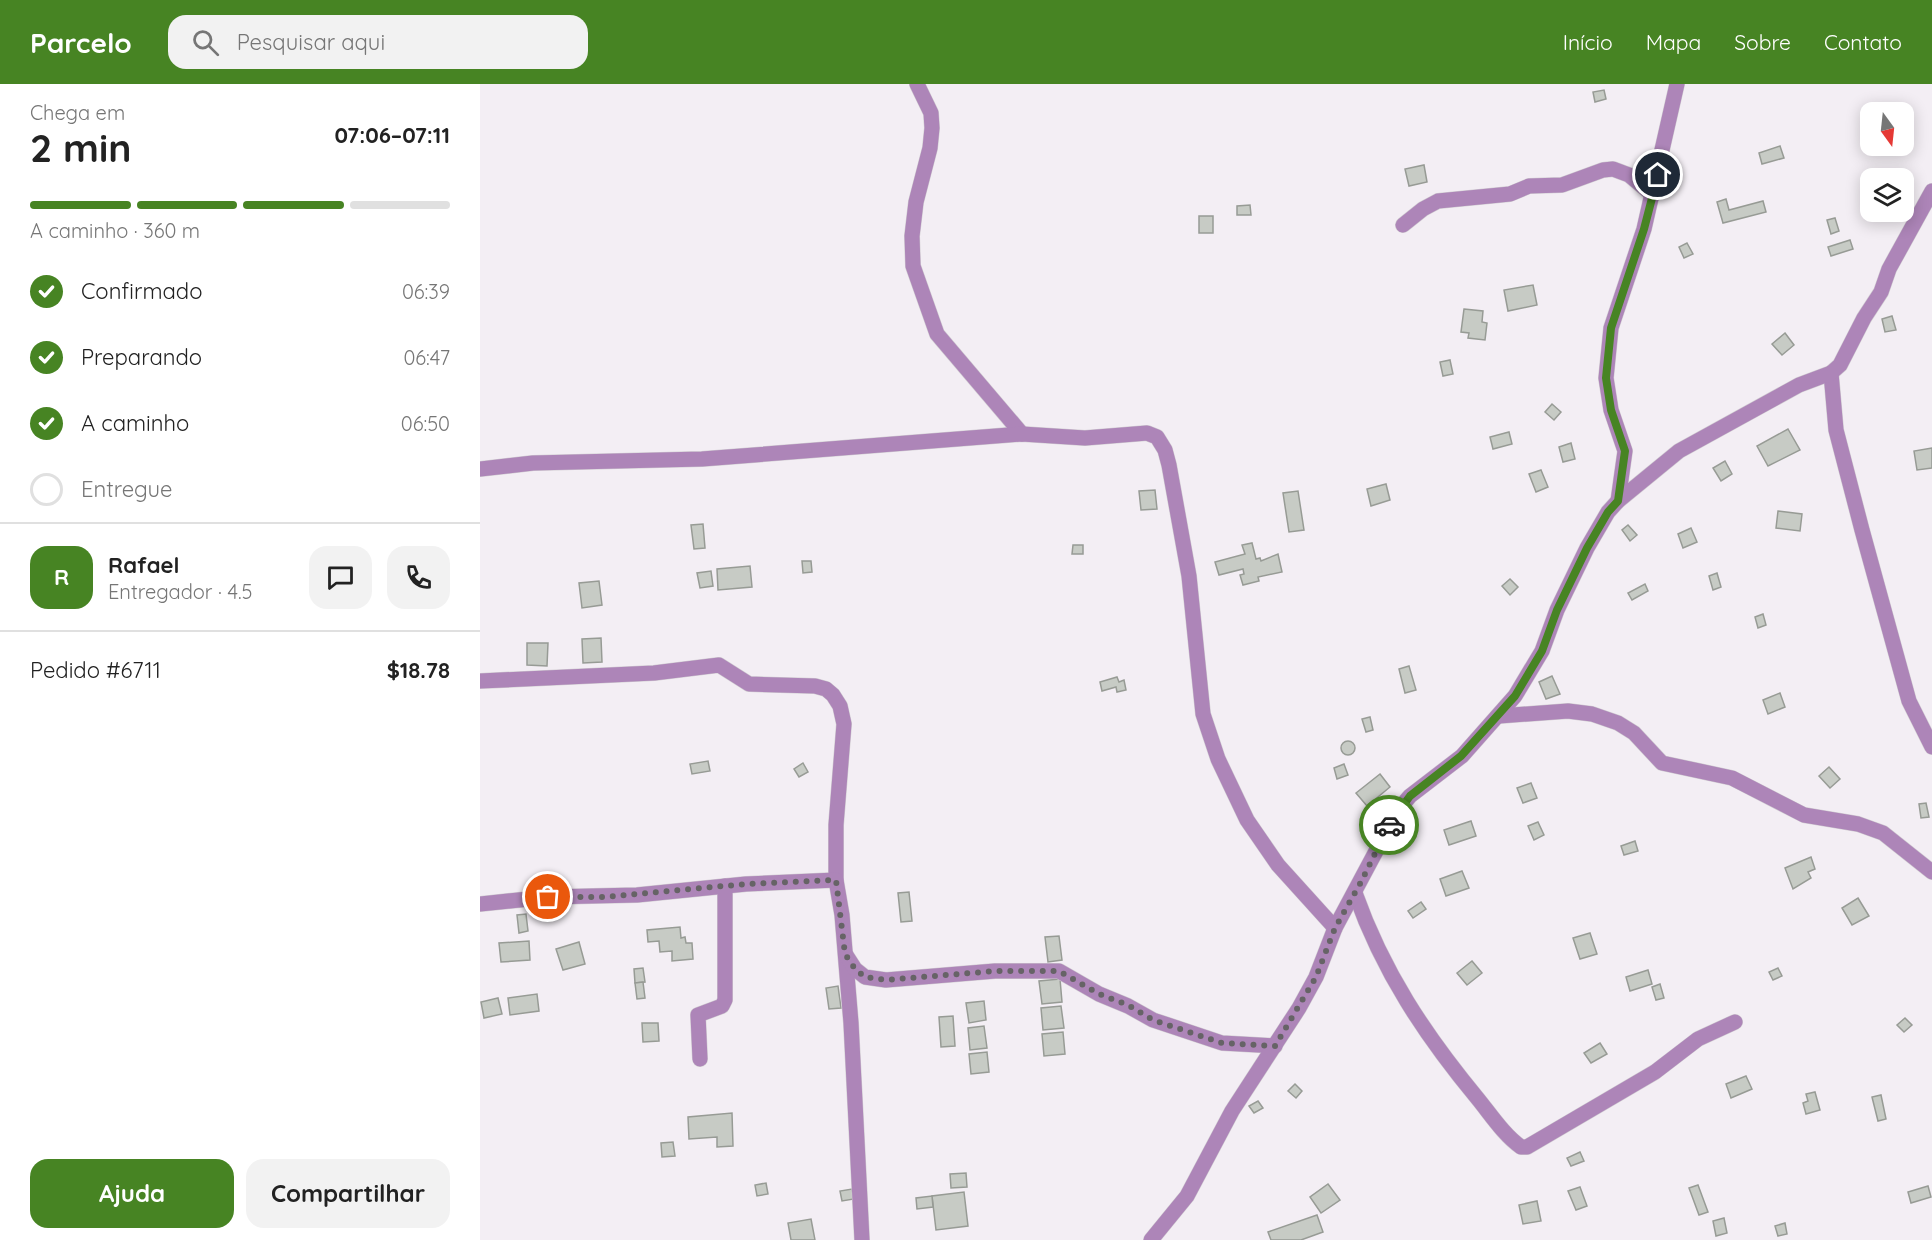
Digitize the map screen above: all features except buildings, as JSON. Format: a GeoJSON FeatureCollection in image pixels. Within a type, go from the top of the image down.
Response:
{"type":"FeatureCollection","features":[{"type":"Feature","properties":{"kind":"street"},"geometry":{"type":"LineString","coordinates":[[917,84],[931,113],[932,128],[930,148],[916,202],[912,236],[913,266],[937,334],[1022,434]]}},
{"type":"Feature","properties":{"kind":"street"},"geometry":{"type":"LineString","coordinates":[[1618,501],[1625,451],[1611,410],[1606,378],[1611,328],[1653,195],[1677,84]]}},
{"type":"Feature","properties":{"kind":"street"},"geometry":{"type":"LineString","coordinates":[[1403,225],[1422,209],[1438,201],[1510,194],[1529,186],[1562,185],[1603,170],[1613,169],[1629,175],[1653,195]]}},
{"type":"Feature","properties":{"kind":"street"},"geometry":{"type":"LineString","coordinates":[[1151,1240],[1187,1196],[1232,1111],[1275,1046],[1316,977],[1335,928],[1398,810],[1410,796],[1461,756],[1515,696],[1542,651],[1557,610],[1587,548],[1608,512],[1618,501],[1679,451],[1799,385],[1831,373],[1846,356],[1864,318],[1881,292],[1889,269],[1932,191]]}},
{"type":"Feature","properties":{"kind":"street"},"geometry":{"type":"LineString","coordinates":[[1831,373],[1836,430],[1862,530],[1909,701],[1932,747]]}},
{"type":"Feature","properties":{"kind":"street"},"geometry":{"type":"LineString","coordinates":[[480,469],[533,463],[702,459],[1022,434],[1085,438],[1147,433],[1157,437],[1165,450],[1189,576],[1206,726],[1247,820],[1278,865],[1335,928]]}},
{"type":"Feature","properties":{"kind":"street"},"geometry":{"type":"LineString","coordinates":[[480,681],[654,673],[719,665],[748,684],[815,686],[826,689],[840,706],[844,724],[836,825],[836,880],[845,954],[862,1240]]}},
{"type":"Feature","properties":{"kind":"street"},"geometry":{"type":"LineString","coordinates":[[1499,716],[1568,711],[1601,717],[1635,734],[1662,763],[1732,778],[1804,815],[1858,824],[1883,833],[1932,872]]}},
{"type":"Feature","properties":{"kind":"street"},"geometry":{"type":"LineString","coordinates":[[480,904],[548,897],[637,895],[724,886],[836,880]]}},
{"type":"Feature","properties":{"kind":"street"},"geometry":{"type":"LineString","coordinates":[[700,1059],[698,1015],[722,1006],[726,1000],[724,886]]}},
{"type":"Feature","properties":{"kind":"street"},"geometry":{"type":"LineString","coordinates":[[1355,893],[1369,933],[1389,974],[1426,1032],[1492,1117],[1521,1147],[1527,1147],[1655,1072],[1698,1039],[1735,1022]]}},
{"type":"Feature","properties":{"kind":"street"},"geometry":{"type":"LineString","coordinates":[[845,954],[855,969],[865,977],[886,980],[995,971],[1059,971],[1099,994],[1128,1005],[1153,1020],[1222,1043],[1275,1046]]}},
{"type":"Feature","properties":{"kind":"way so far"},"geometry":{"type":"LineString","coordinates":[[548,897],[605,897],[746,884],[836,880],[845,954],[855,969],[865,977],[886,980],[995,971],[1059,971],[1099,994],[1128,1005],[1153,1020],[1222,1043],[1275,1046],[1316,977],[1335,928],[1389,825]]}},
{"type":"Feature","properties":{"kind":"route"},"geometry":{"type":"LineString","coordinates":[[1389,825],[1410,796],[1461,756],[1515,696],[1542,651],[1557,610],[1587,548],[1608,512],[1618,501],[1625,451],[1623,438],[1611,410],[1606,378],[1611,328],[1644,229],[1658,175]]}}]}
